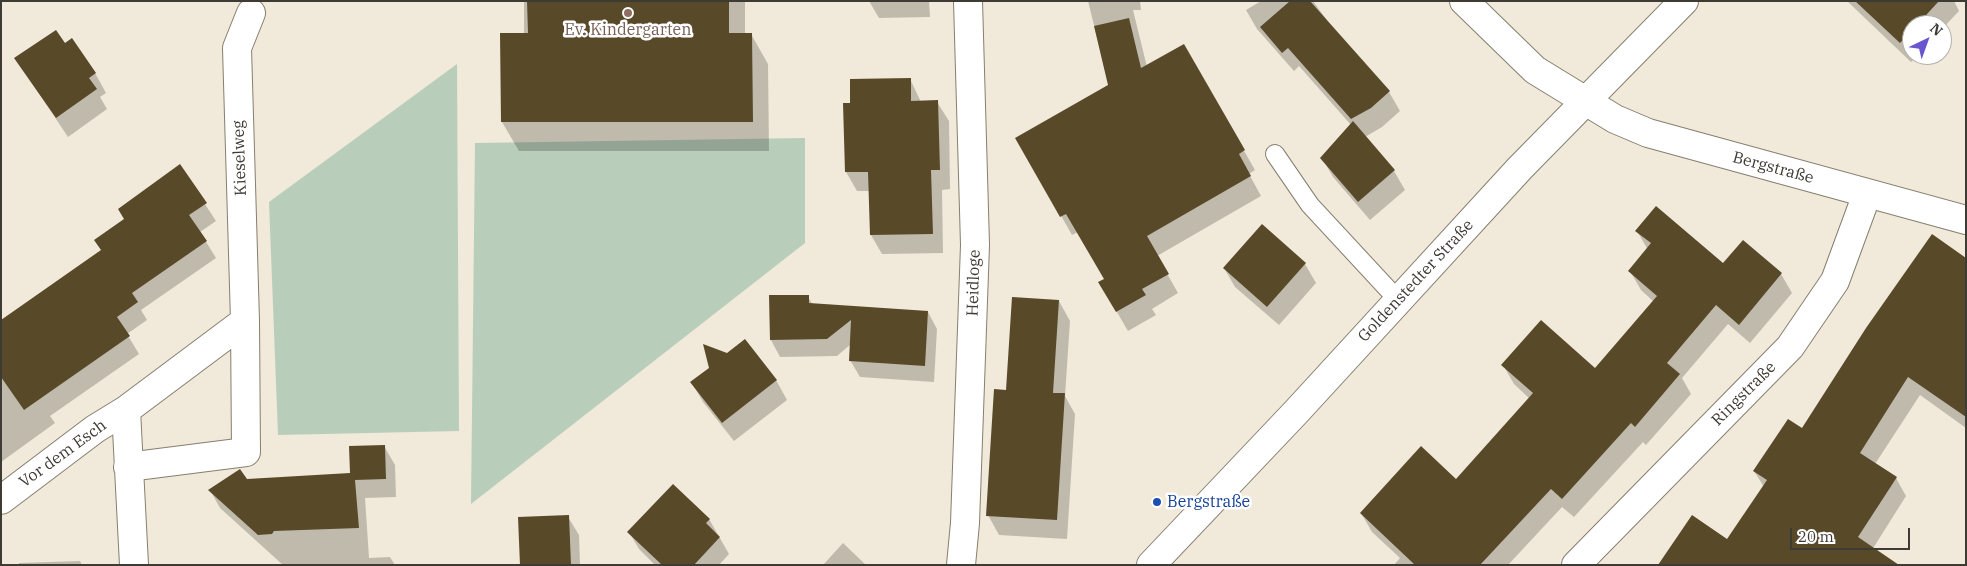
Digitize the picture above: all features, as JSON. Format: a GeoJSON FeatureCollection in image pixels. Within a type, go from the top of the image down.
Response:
{"type":"FeatureCollection","features":[{"type":"Feature","properties":{"kind":"street","name":"Heidloge"},"geometry":{"type":"LineString","coordinates":[[961,565],[965,523],[975,245],[968,1]]}},
{"type":"Feature","properties":{"kind":"street","name":"Bergstraße"},"geometry":{"type":"LineString","coordinates":[[1464,1],[1535,70],[1615,119],[1648,133],[1966,220]]}},
{"type":"Feature","properties":{"kind":"street","name":"Goldenstedter Straße"},"geometry":{"type":"LineString","coordinates":[[1151,565],[1297,411],[1520,168],[1684,1]]}},
{"type":"Feature","properties":{"kind":"street","name":"Kieselweg"},"geometry":{"type":"LineString","coordinates":[[128,467],[246,452],[245,321],[237,48],[254,5]]}},
{"type":"Feature","properties":{"kind":"street","name":"Ringstraße"},"geometry":{"type":"LineString","coordinates":[[1589,560],[1790,347],[1835,281],[1867,194]]}},
{"type":"Feature","properties":{"kind":"street"},"geometry":{"type":"LineString","coordinates":[[134,565],[126,410],[245,321]]}},
{"type":"Feature","properties":{"kind":"street","name":"Vor dem Esch"},"geometry":{"type":"LineString","coordinates":[[1,500],[95,429],[126,410]]}},
{"type":"Feature","properties":{"kind":"lane"},"geometry":{"type":"LineString","coordinates":[[1275,154],[1310,206],[1398,300]]}},
{"type":"Feature","properties":{"kind":"green space"},"geometry":{"type":"Polygon","coordinates":[[[457,64],[459,431],[278,435],[269,202],[457,64]]]}},
{"type":"Feature","properties":{"kind":"green space"},"geometry":{"type":"Polygon","coordinates":[[[805,138],[805,243],[471,504],[475,143],[805,138]]]}},
{"type":"Feature","properties":{"kind":"building"},"geometry":{"type":"Polygon","coordinates":[[[527,1],[729,1],[729,33],[752,33],[753,122],[501,122],[500,33],[528,33],[527,1]]]}},
{"type":"Feature","properties":{"kind":"building"},"geometry":{"type":"Polygon","coordinates":[[[1290,1],[1310,1],[1390,91],[1371,108],[1351,119],[1288,48],[1282,53],[1260,27],[1290,1]]]}},
{"type":"Feature","properties":{"kind":"building"},"geometry":{"type":"Polygon","coordinates":[[[1855,1],[1939,1],[1926,15],[1902,15],[1902,41],[1900,43],[1855,1]]]}},
{"type":"Feature","properties":{"kind":"building"},"geometry":{"type":"Polygon","coordinates":[[[1129,18],[1141,68],[1184,44],[1245,150],[1239,154],[1251,176],[1147,236],[1169,274],[1142,289],[1146,295],[1116,312],[1098,282],[1104,279],[1066,214],[1060,217],[1015,138],[1108,85],[1094,26],[1129,18]]]}},
{"type":"Feature","properties":{"kind":"building"},"geometry":{"type":"Polygon","coordinates":[[[56,30],[65,43],[72,38],[96,73],[89,78],[97,89],[56,118],[14,58],[56,30]]]}},
{"type":"Feature","properties":{"kind":"building"},"geometry":{"type":"Polygon","coordinates":[[[911,78],[911,101],[938,100],[940,170],[931,170],[933,234],[870,235],[868,172],[845,172],[843,103],[850,103],[850,79],[911,78]]]}},
{"type":"Feature","properties":{"kind":"building"},"geometry":{"type":"Polygon","coordinates":[[[1353,121],[1395,170],[1358,202],[1320,158],[1353,121]]]}},
{"type":"Feature","properties":{"kind":"building"},"geometry":{"type":"Polygon","coordinates":[[[180,164],[207,203],[189,215],[207,241],[132,293],[138,302],[117,317],[130,336],[24,410],[1,377],[1,320],[101,250],[94,240],[124,219],[118,209],[180,164]]]}},
{"type":"Feature","properties":{"kind":"building"},"geometry":{"type":"Polygon","coordinates":[[[1656,206],[1723,263],[1743,240],[1782,273],[1739,325],[1716,305],[1667,363],[1680,374],[1635,427],[1631,423],[1562,499],[1551,489],[1480,565],[1415,565],[1360,513],[1421,446],[1456,479],[1533,393],[1501,365],[1541,320],[1595,368],[1657,296],[1628,271],[1651,243],[1635,231],[1656,206]]]}},
{"type":"Feature","properties":{"kind":"building"},"geometry":{"type":"Polygon","coordinates":[[[1262,224],[1306,263],[1267,307],[1223,268],[1262,224]]]}},
{"type":"Feature","properties":{"kind":"building"},"geometry":{"type":"Polygon","coordinates":[[[1932,234],[1966,258],[1966,417],[1908,377],[1860,453],[1897,477],[1858,537],[1899,565],[1658,565],[1692,515],[1727,539],[1767,480],[1753,471],[1788,419],[1802,428],[1866,328],[1932,234]]]}},
{"type":"Feature","properties":{"kind":"building"},"geometry":{"type":"Polygon","coordinates":[[[769,295],[809,295],[809,303],[928,311],[925,366],[849,361],[851,320],[827,339],[770,340],[769,295]]]}},
{"type":"Feature","properties":{"kind":"building"},"geometry":{"type":"Polygon","coordinates":[[[1012,297],[1059,300],[1053,393],[1065,393],[1057,520],[986,516],[994,389],[1006,390],[1012,297]]]}},
{"type":"Feature","properties":{"kind":"building"},"geometry":{"type":"Polygon","coordinates":[[[745,339],[777,380],[722,423],[690,382],[709,368],[703,344],[727,353],[745,339]]]}},
{"type":"Feature","properties":{"kind":"building"},"geometry":{"type":"Polygon","coordinates":[[[385,445],[386,479],[355,480],[359,528],[274,531],[272,534],[258,535],[208,490],[240,469],[247,479],[350,473],[349,446],[385,445]]]}},
{"type":"Feature","properties":{"kind":"building"},"geometry":{"type":"Polygon","coordinates":[[[673,484],[710,519],[706,523],[720,537],[694,565],[662,565],[627,532],[673,484]]]}},
{"type":"Feature","properties":{"kind":"building"},"geometry":{"type":"Polygon","coordinates":[[[569,515],[571,565],[520,565],[518,517],[569,515]]]}},
{"type":"Feature","properties":{"kind":"place","name":"Ev. Kindergarten"},"geometry":{"type":"Point","coordinates":[628,13]}},
{"type":"Feature","properties":{"kind":"place","name":"Bergstraße"},"geometry":{"type":"Point","coordinates":[1157,502]}}]}
